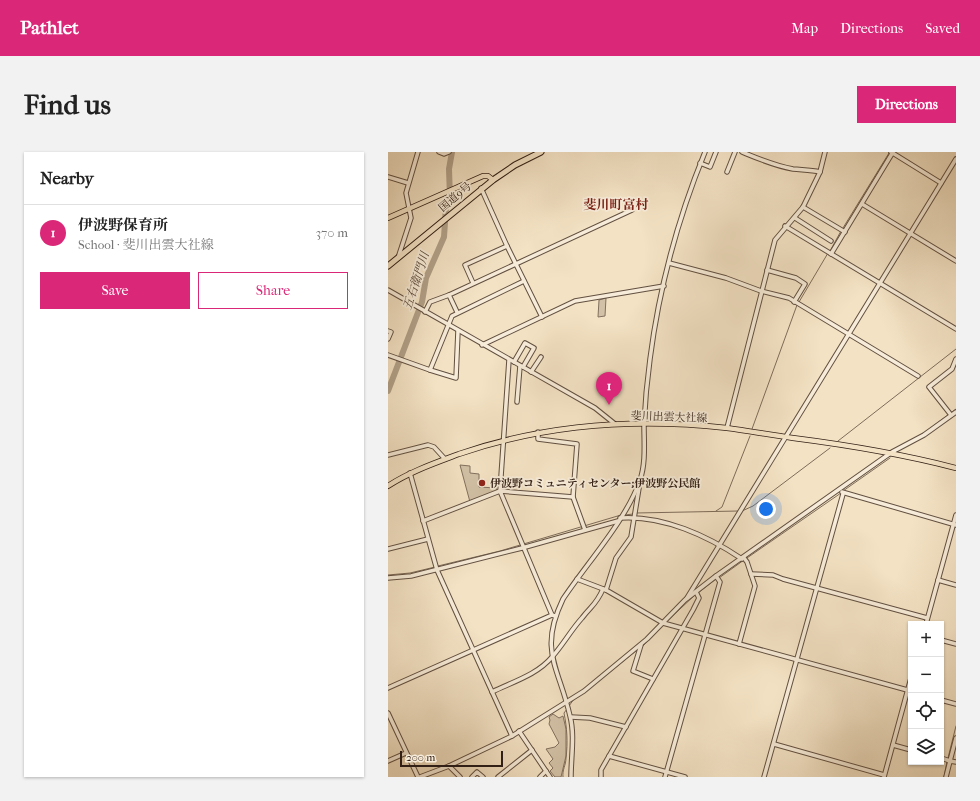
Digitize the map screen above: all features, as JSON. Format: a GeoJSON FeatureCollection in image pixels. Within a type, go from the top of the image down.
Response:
{"type":"FeatureCollection","features":[{"type":"Feature","properties":{"kind":"highway","name":"国道9号"},"geometry":{"type":"LineString","coordinates":[[388,266],[482,188],[515,165],[539,152]]}},
{"type":"Feature","properties":{"kind":"main road"},"geometry":{"type":"LineString","coordinates":[[388,218],[483,176],[488,176],[493,180]]}},
{"type":"Feature","properties":{"kind":"main road","name":"斐川出雲大社線"},"geometry":{"type":"LineString","coordinates":[[388,486],[410,474],[446,459],[503,441],[538,432],[615,424],[727,428],[892,452],[956,468]]}},
{"type":"Feature","properties":{"kind":"street"},"geometry":{"type":"LineString","coordinates":[[398,258],[411,218],[406,193],[418,152]]}},
{"type":"Feature","properties":{"kind":"street"},"geometry":{"type":"LineString","coordinates":[[439,152],[444,154],[450,152]]}},
{"type":"Feature","properties":{"kind":"street"},"geometry":{"type":"LineString","coordinates":[[492,692],[530,675],[552,658],[582,618],[597,602],[605,589],[616,558],[631,537],[636,517],[639,483],[644,462],[644,424],[650,359],[664,286],[679,222],[705,152]]}},
{"type":"Feature","properties":{"kind":"street"},"geometry":{"type":"LineString","coordinates":[[700,163],[710,167],[716,152]]}},
{"type":"Feature","properties":{"kind":"street"},"geometry":{"type":"LineString","coordinates":[[727,172],[735,152]]}},
{"type":"Feature","properties":{"kind":"street"},"geometry":{"type":"LineString","coordinates":[[742,152],[768,163],[794,169],[805,169],[820,172]]}},
{"type":"Feature","properties":{"kind":"street"},"geometry":{"type":"LineString","coordinates":[[727,428],[775,240],[785,226],[795,218],[803,207],[820,172],[825,152]]}},
{"type":"Feature","properties":{"kind":"street"},"geometry":{"type":"LineString","coordinates":[[832,254],[892,152],[942,183]]}},
{"type":"Feature","properties":{"kind":"street"},"geometry":{"type":"LineString","coordinates":[[685,600],[721,545],[956,159]]}},
{"type":"Feature","properties":{"kind":"street"},"geometry":{"type":"LineString","coordinates":[[388,178],[408,183]]}},
{"type":"Feature","properties":{"kind":"street"},"geometry":{"type":"LineString","coordinates":[[482,188],[507,246],[542,317]]}},
{"type":"Feature","properties":{"kind":"street"},"geometry":{"type":"LineString","coordinates":[[862,204],[956,261]]}},
{"type":"Feature","properties":{"kind":"street"},"geometry":{"type":"LineString","coordinates":[[803,207],[845,232]]}},
{"type":"Feature","properties":{"kind":"street"},"geometry":{"type":"LineString","coordinates":[[425,312],[430,302],[449,295],[632,210]]}},
{"type":"Feature","properties":{"kind":"street"},"geometry":{"type":"LineString","coordinates":[[795,218],[831,241]]}},
{"type":"Feature","properties":{"kind":"street"},"geometry":{"type":"LineString","coordinates":[[785,226],[956,329]]}},
{"type":"Feature","properties":{"kind":"street"},"geometry":{"type":"LineString","coordinates":[[473,283],[465,265],[507,246]]}},
{"type":"Feature","properties":{"kind":"street"},"geometry":{"type":"LineString","coordinates":[[669,264],[726,278],[761,291],[788,298],[918,376]]}},
{"type":"Feature","properties":{"kind":"street"},"geometry":{"type":"LineString","coordinates":[[767,270],[796,278],[805,284],[794,302]]}},
{"type":"Feature","properties":{"kind":"street"},"geometry":{"type":"LineString","coordinates":[[430,370],[447,325],[452,316],[457,312],[524,281]]}},
{"type":"Feature","properties":{"kind":"street"},"geometry":{"type":"LineString","coordinates":[[482,344],[575,301],[664,286]]}},
{"type":"Feature","properties":{"kind":"street"},"geometry":{"type":"LineString","coordinates":[[388,290],[417,308],[595,408],[615,424]]}},
{"type":"Feature","properties":{"kind":"street"},"geometry":{"type":"LineString","coordinates":[[449,295],[457,312]]}},
{"type":"Feature","properties":{"kind":"street"},"geometry":{"type":"LineString","coordinates":[[388,331],[390,332],[388,339]]}},
{"type":"Feature","properties":{"kind":"street"},"geometry":{"type":"LineString","coordinates":[[388,355],[456,378],[458,331]]}},
{"type":"Feature","properties":{"kind":"street"},"geometry":{"type":"LineString","coordinates":[[514,362],[525,342],[534,348],[521,366],[517,402]]}},
{"type":"Feature","properties":{"kind":"street"},"geometry":{"type":"LineString","coordinates":[[531,372],[541,357]]}},
{"type":"Feature","properties":{"kind":"street"},"geometry":{"type":"LineString","coordinates":[[951,415],[929,386],[952,368],[956,359]]}},
{"type":"Feature","properties":{"kind":"street"},"geometry":{"type":"LineString","coordinates":[[509,360],[500,491],[522,548],[553,615]]}},
{"type":"Feature","properties":{"kind":"street"},"geometry":{"type":"LineString","coordinates":[[388,713],[406,753],[419,777],[449,766],[512,736],[584,691],[642,644],[685,600],[716,576],[892,452],[924,435],[956,412]]}},
{"type":"Feature","properties":{"kind":"street"},"geometry":{"type":"LineString","coordinates":[[538,432],[538,439],[577,444],[573,497],[585,530]]}},
{"type":"Feature","properties":{"kind":"street"},"geometry":{"type":"LineString","coordinates":[[388,455],[428,445],[434,447],[446,459]]}},
{"type":"Feature","properties":{"kind":"street"},"geometry":{"type":"LineString","coordinates":[[410,474],[437,570],[512,736]]}},
{"type":"Feature","properties":{"kind":"street"},"geometry":{"type":"LineString","coordinates":[[571,777],[571,717],[552,658],[551,634],[553,615],[631,503],[639,483]]}},
{"type":"Feature","properties":{"kind":"street"},"geometry":{"type":"LineString","coordinates":[[840,490],[843,494],[955,525]]}},
{"type":"Feature","properties":{"kind":"street"},"geometry":{"type":"LineString","coordinates":[[423,521],[500,491],[573,497]]}},
{"type":"Feature","properties":{"kind":"street"},"geometry":{"type":"LineString","coordinates":[[764,777],[843,494]]}},
{"type":"Feature","properties":{"kind":"street"},"geometry":{"type":"LineString","coordinates":[[926,621],[955,525],[956,515]]}},
{"type":"Feature","properties":{"kind":"street"},"geometry":{"type":"LineString","coordinates":[[388,578],[411,576],[437,570],[522,548],[619,520],[636,517],[690,531],[721,545],[747,562],[755,586],[739,644]]}},
{"type":"Feature","properties":{"kind":"street"},"geometry":{"type":"LineString","coordinates":[[388,549],[428,539]]}},
{"type":"Feature","properties":{"kind":"street"},"geometry":{"type":"LineString","coordinates":[[751,574],[773,574],[817,588],[927,618]]}},
{"type":"Feature","properties":{"kind":"street"},"geometry":{"type":"LineString","coordinates":[[665,777],[720,582],[716,576]]}},
{"type":"Feature","properties":{"kind":"street"},"geometry":{"type":"LineString","coordinates":[[577,579],[605,589],[663,623],[908,691]]}},
{"type":"Feature","properties":{"kind":"street"},"geometry":{"type":"LineString","coordinates":[[938,580],[956,585]]}},
{"type":"Feature","properties":{"kind":"street"},"geometry":{"type":"LineString","coordinates":[[601,777],[601,770],[699,598],[696,592]]}},
{"type":"Feature","properties":{"kind":"street"},"geometry":{"type":"LineString","coordinates":[[388,688],[553,615]]}},
{"type":"Feature","properties":{"kind":"street"},"geometry":{"type":"LineString","coordinates":[[944,641],[956,644]]}},
{"type":"Feature","properties":{"kind":"street"},"geometry":{"type":"LineString","coordinates":[[642,644],[633,671],[653,679]]}},
{"type":"Feature","properties":{"kind":"street"},"geometry":{"type":"LineString","coordinates":[[774,744],[884,776],[908,693]]}},
{"type":"Feature","properties":{"kind":"street"},"geometry":{"type":"LineString","coordinates":[[944,701],[956,704]]}},
{"type":"Feature","properties":{"kind":"street"},"geometry":{"type":"LineString","coordinates":[[571,717],[590,718],[626,727]]}},
{"type":"Feature","properties":{"kind":"street"},"geometry":{"type":"LineString","coordinates":[[519,731],[550,777]]}},
{"type":"Feature","properties":{"kind":"street"},"geometry":{"type":"LineString","coordinates":[[946,777],[956,738]]}},
{"type":"Feature","properties":{"kind":"street"},"geometry":{"type":"LineString","coordinates":[[893,745],[908,749]]}},
{"type":"Feature","properties":{"kind":"street"},"geometry":{"type":"LineString","coordinates":[[498,777],[532,750]]}},
{"type":"Feature","properties":{"kind":"street"},"geometry":{"type":"LineString","coordinates":[[388,761],[406,753]]}},
{"type":"Feature","properties":{"kind":"street"},"geometry":{"type":"LineString","coordinates":[[609,756],[685,777]]}},
{"type":"Feature","properties":{"kind":"street"},"geometry":{"type":"LineString","coordinates":[[944,759],[956,762]]}},
{"type":"Feature","properties":{"kind":"street"},"geometry":{"type":"LineString","coordinates":[[449,766],[460,777]]}},
{"type":"Feature","properties":{"kind":"street"},"geometry":{"type":"LineString","coordinates":[[540,777],[546,771]]}},
{"type":"Feature","properties":{"kind":"street"},"geometry":{"type":"LineString","coordinates":[[472,777],[477,772],[483,777]]}},
{"type":"Feature","properties":{"kind":"shaded area"},"geometry":{"type":"Polygon","coordinates":[[[606,298],[605,316],[598,317],[599,300],[606,298]]]}},
{"type":"Feature","properties":{"kind":"shaded area"},"geometry":{"type":"Polygon","coordinates":[[[460,465],[470,466],[470,473],[479,474],[479,487],[496,488],[497,492],[470,502],[460,465]]]}},
{"type":"Feature","properties":{"kind":"shaded area"},"geometry":{"type":"Polygon","coordinates":[[[553,714],[559,718],[563,716],[566,729],[566,756],[561,777],[555,777],[550,771],[553,768],[549,763],[553,759],[546,749],[555,747],[559,743],[549,724],[549,717],[553,714]]]}},
{"type":"Feature","properties":{"kind":"waterway","name":"五右衛門川"},"geometry":{"type":"LineString","coordinates":[[388,391],[422,302],[426,278],[444,237],[446,207],[450,198],[449,169],[452,152]]}},
{"type":"Feature","properties":{"kind":"waterway"},"geometry":{"type":"LineString","coordinates":[[843,228],[889,153]]}},
{"type":"Feature","properties":{"kind":"waterway"},"geometry":{"type":"LineString","coordinates":[[830,251],[841,231]]}},
{"type":"Feature","properties":{"kind":"waterway"},"geometry":{"type":"LineString","coordinates":[[799,302],[828,253]]}},
{"type":"Feature","properties":{"kind":"waterway"},"geometry":{"type":"LineString","coordinates":[[752,429],[797,305]]}},
{"type":"Feature","properties":{"kind":"waterway"},"geometry":{"type":"LineString","coordinates":[[838,441],[956,349]]}},
{"type":"Feature","properties":{"kind":"waterway"},"geometry":{"type":"LineString","coordinates":[[924,433],[956,409]]}},
{"type":"Feature","properties":{"kind":"waterway"},"geometry":{"type":"LineString","coordinates":[[716,511],[722,507],[750,436]]}},
{"type":"Feature","properties":{"kind":"waterway"},"geometry":{"type":"LineString","coordinates":[[742,511],[753,506],[830,448]]}},
{"type":"Feature","properties":{"kind":"waterway"},"geometry":{"type":"LineString","coordinates":[[843,491],[890,458]]}},
{"type":"Feature","properties":{"kind":"waterway"},"geometry":{"type":"LineString","coordinates":[[747,558],[841,493]]}},
{"type":"Feature","properties":{"kind":"waterway"},"geometry":{"type":"LineString","coordinates":[[636,513],[739,511]]}},
{"type":"Feature","properties":{"kind":"waterway"},"geometry":{"type":"LineString","coordinates":[[625,515],[633,514]]}},
{"type":"Feature","properties":{"kind":"waterway"},"geometry":{"type":"LineString","coordinates":[[438,566],[500,551],[621,515]]}},
{"type":"Feature","properties":{"kind":"waterway"},"geometry":{"type":"LineString","coordinates":[[719,578],[744,560]]}},
{"type":"Feature","properties":{"kind":"waterway"},"geometry":{"type":"LineString","coordinates":[[388,575],[410,573],[435,567]]}},
{"type":"Feature","properties":{"kind":"waterway"},"geometry":{"type":"LineString","coordinates":[[698,593],[716,579]]}},
{"type":"Feature","properties":{"kind":"waterway"},"geometry":{"type":"LineString","coordinates":[[665,623],[695,595]]}},
{"type":"Feature","properties":{"kind":"waterway"},"geometry":{"type":"LineString","coordinates":[[643,646],[663,625]]}},
{"type":"Feature","properties":{"kind":"waterway"},"geometry":{"type":"LineString","coordinates":[[590,688],[637,650]]}},
{"type":"Feature","properties":{"kind":"waterway"},"geometry":{"type":"LineString","coordinates":[[569,706],[574,699]]}},
{"type":"Feature","properties":{"kind":"waterway"},"geometry":{"type":"LineString","coordinates":[[563,777],[567,746],[564,713],[567,709]]}},
{"type":"Feature","properties":{"kind":"waterway"},"geometry":{"type":"LineString","coordinates":[[948,758],[956,726]]}},
{"type":"Feature","properties":{"kind":"waterway"},"geometry":{"type":"LineString","coordinates":[[944,777],[947,761]]}},
{"type":"Feature","properties":{"kind":"place","name":"伊波野保育所"},"geometry":{"type":"Point","coordinates":[609,405]}},
{"type":"Feature","properties":{"kind":"place","name":"伊波野コミュニティセンター;伊波野公民館"},"geometry":{"type":"Point","coordinates":[482,483]}},
{"type":"Feature","properties":{"kind":"district","name":"斐川町富村"},"geometry":{"type":"Point","coordinates":[616,204]}}]}
